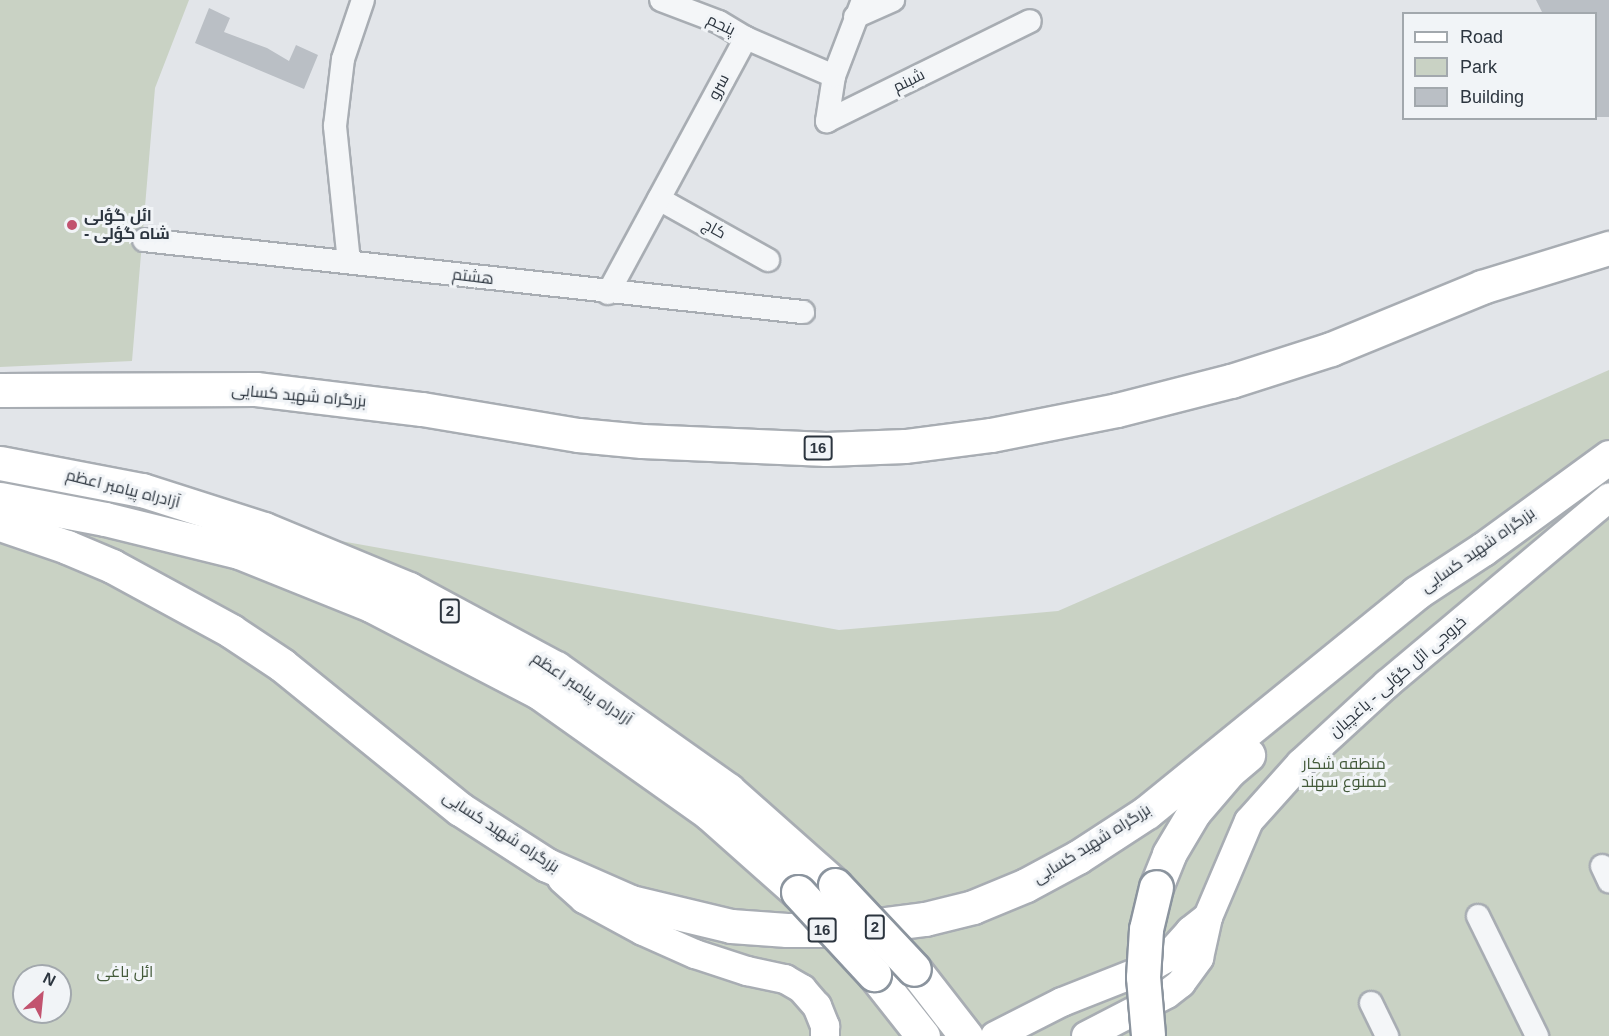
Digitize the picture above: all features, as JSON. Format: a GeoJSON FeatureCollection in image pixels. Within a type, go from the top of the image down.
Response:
{"type":"FeatureCollection","features":[{"type":"Feature","properties":{"kind":"highway","name":"بزرگراه شهید کسایی"},"geometry":{"type":"LineString","coordinates":[[0,390],[256,389],[422,409],[578,435],[642,441],[826,449],[905,446],[992,435],[1083,417],[1231,381],[1331,349],[1482,287],[1609,248]]}},
{"type":"Feature","properties":{"kind":"highway","name":"بزرگراه شهید کسایی"},"geometry":{"type":"LineString","coordinates":[[0,524],[67,547],[112,566],[231,631],[282,665],[460,808],[547,866],[631,902],[731,926],[787,930],[838,930],[925,919],[973,907],[1036,879],[1078,857],[1147,812],[1416,593],[1483,549],[1609,457]]}},
{"type":"Feature","properties":{"kind":"highway","name":"آزادراه پیامبر اعظم"},"geometry":{"type":"LineString","coordinates":[[0,463],[142,490],[264,529],[409,589],[556,668],[728,790],[835,885],[914,969],[957,1026]]}},
{"type":"Feature","properties":{"kind":"highway","name":"آزادراه پیامبر اعظم"},"geometry":{"type":"LineString","coordinates":[[0,499],[105,519],[239,552],[371,605],[540,693],[710,814],[798,892],[874,974],[923,1036]]}},
{"type":"Feature","properties":{"kind":"highway"},"geometry":{"type":"LineString","coordinates":[[1148,1035],[1143,977],[1146,929],[1156,887],[1169,854],[1194,812],[1229,771],[1421,609],[1483,549]]}},
{"type":"Feature","properties":{"kind":"main road","name":"خروجی ائل گؤلی - یاغچیان"},"geometry":{"type":"LineString","coordinates":[[1086,1036],[1167,994],[1181,983],[1199,958],[1208,917],[1249,821],[1275,790],[1387,684],[1609,498]]}},
{"type":"Feature","properties":{"kind":"main road"},"geometry":{"type":"LineString","coordinates":[[547,866],[584,898],[643,931],[695,954],[785,979],[802,989],[816,1006],[825,1026],[825,1036]]}},
{"type":"Feature","properties":{"kind":"main road"},"geometry":{"type":"LineString","coordinates":[[994,1036],[1062,1002],[1153,966],[1165,959],[1190,931],[1208,917]]}},
{"type":"Feature","properties":{"kind":"street"},"geometry":{"type":"LineString","coordinates":[[349,262],[335,126],[343,59],[363,0]]}},
{"type":"Feature","properties":{"kind":"street","name":"پنجم"},"geometry":{"type":"LineString","coordinates":[[661,0],[719,22],[746,38]]}},
{"type":"Feature","properties":{"kind":"street"},"geometry":{"type":"LineString","coordinates":[[746,38],[834,76],[859,9],[893,0]]}},
{"type":"Feature","properties":{"kind":"street","name":"شبنم"},"geometry":{"type":"LineString","coordinates":[[834,76],[827,121],[1030,21]]}},
{"type":"Feature","properties":{"kind":"street","name":"سرو"},"geometry":{"type":"LineString","coordinates":[[608,293],[746,38]]}},
{"type":"Feature","properties":{"kind":"street","name":"کاج"},"geometry":{"type":"LineString","coordinates":[[659,199],[768,260]]}},
{"type":"Feature","properties":{"kind":"street","name":"هشتم"},"geometry":{"type":"LineString","coordinates":[[144,240],[608,293],[803,312]]}},
{"type":"Feature","properties":{"kind":"street"},"geometry":{"type":"LineString","coordinates":[[1478,916],[1537,1036]]}},
{"type":"Feature","properties":{"kind":"street"},"geometry":{"type":"LineString","coordinates":[[1371,1003],[1387,1036]]}},
{"type":"Feature","properties":{"kind":"green space","name":"ائل گؤلی - شاه گؤلی"},"geometry":{"type":"Polygon","coordinates":[[[0,0],[189,0],[155,88],[132,361],[0,367],[0,0]]]}},
{"type":"Feature","properties":{"kind":"green space","name":"منطقه شکار ممنوع سهند"},"geometry":{"type":"Polygon","coordinates":[[[1609,370],[1609,1036],[0,1036],[0,480],[839,630],[1058,611],[1609,370]]]}},
{"type":"Feature","properties":{"kind":"building"},"geometry":{"type":"Polygon","coordinates":[[[1536,0],[1609,0],[1609,117],[1597,117],[1597,12],[1542,12],[1536,0]]]}},
{"type":"Feature","properties":{"kind":"building"},"geometry":{"type":"Polygon","coordinates":[[[209,8],[230,18],[224,32],[267,48],[289,61],[296,45],[318,55],[304,89],[195,43],[209,8]]]}},
{"type":"Feature","properties":{"kind":"place","name":"ائل گؤلی - شاه گؤلی"},"geometry":{"type":"Point","coordinates":[72,225]}},
{"type":"Feature","properties":{"kind":"park label","name":"ائل باغی"},"geometry":{"type":"Point","coordinates":[125,972]}}]}
